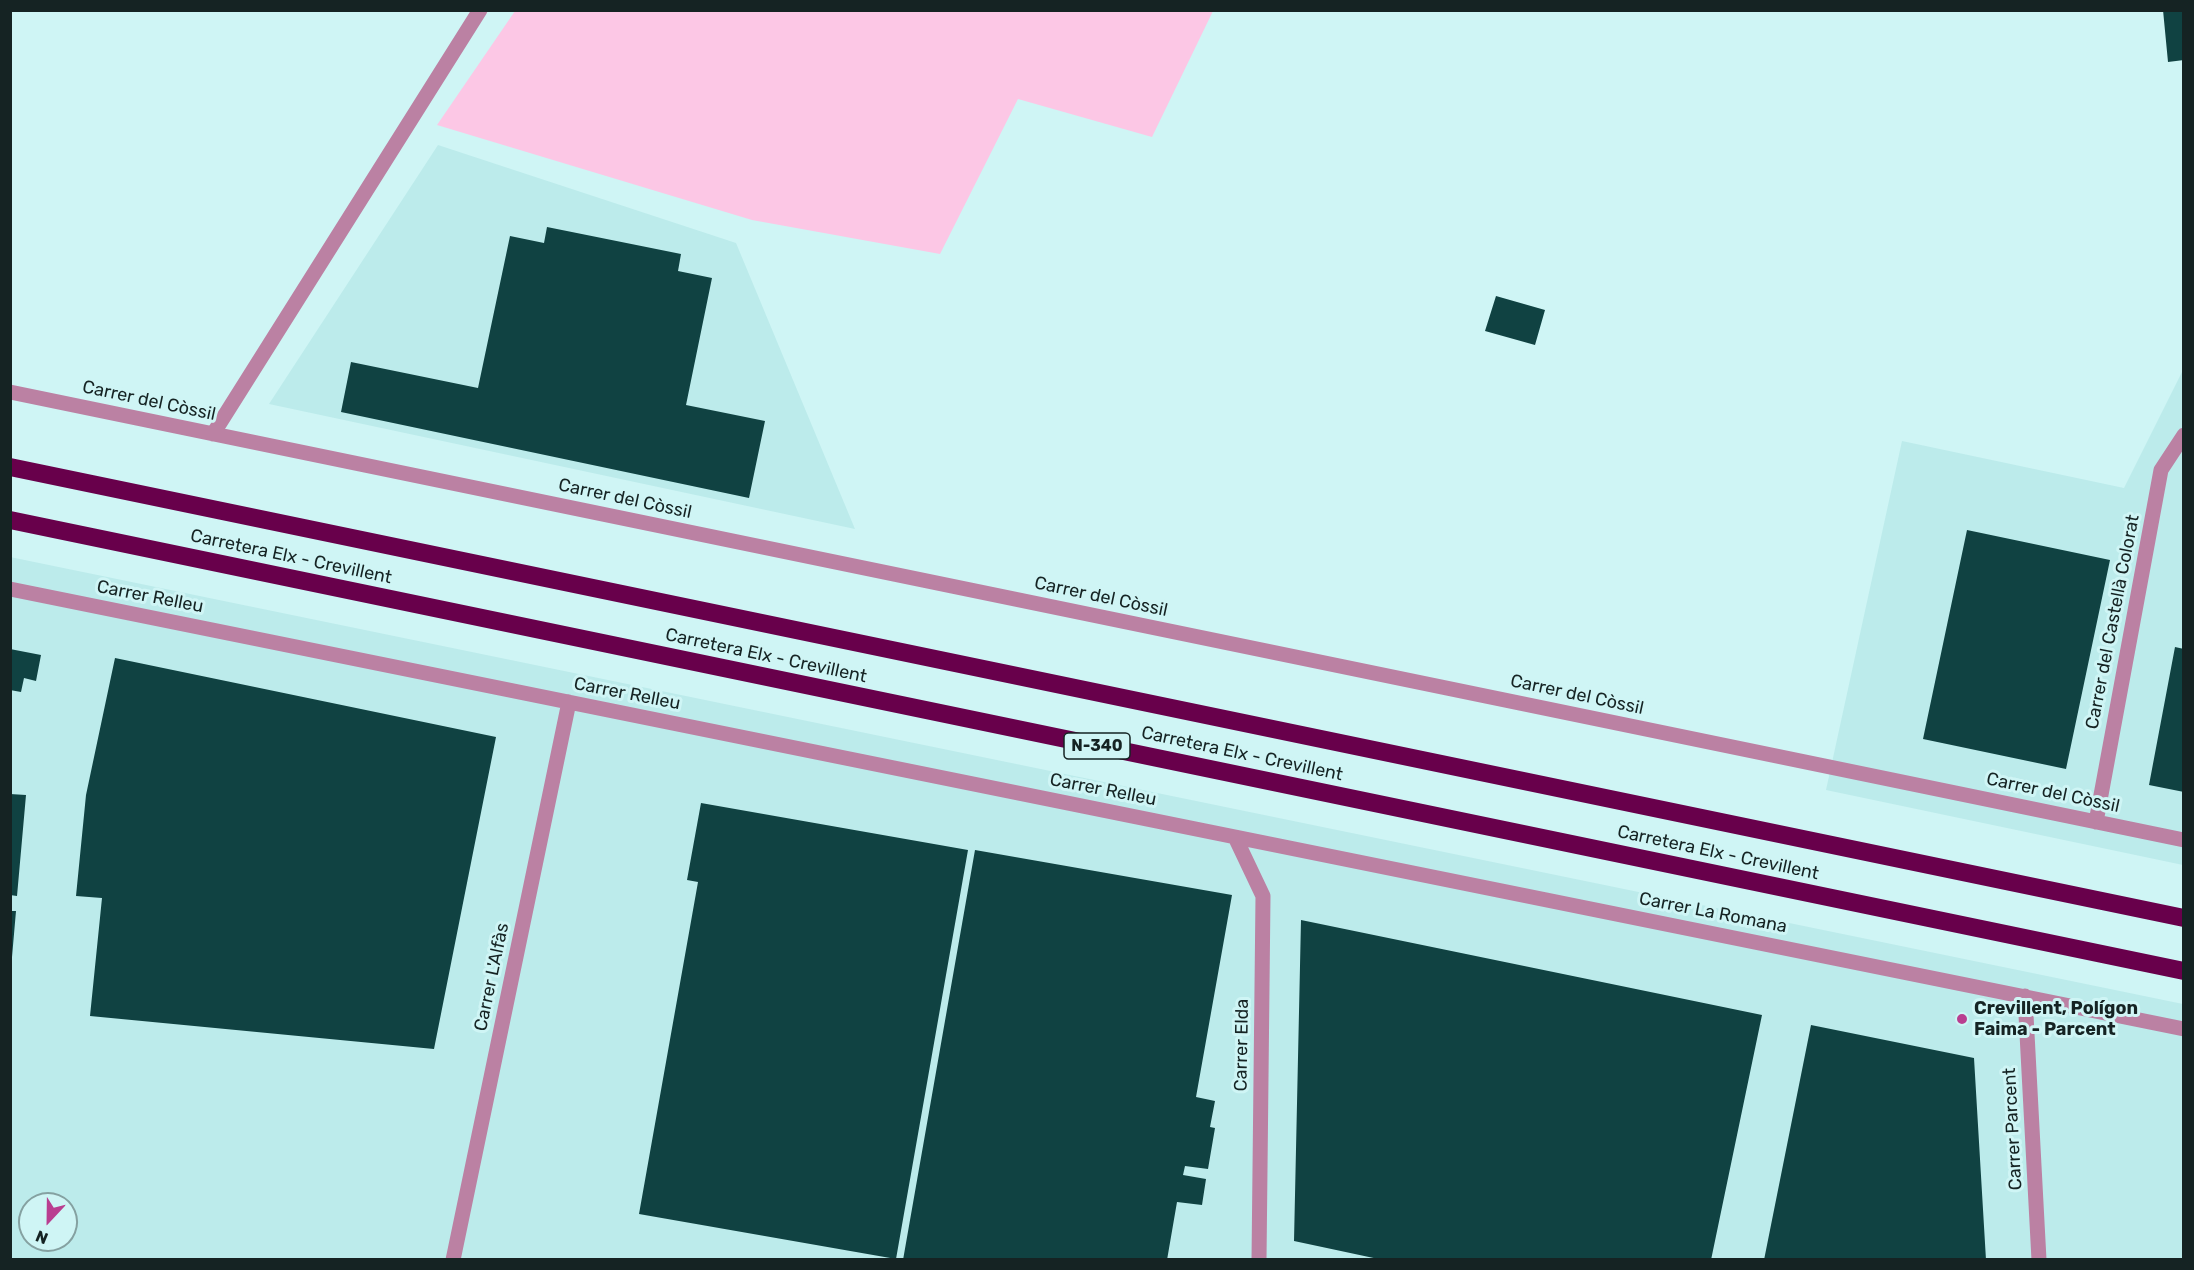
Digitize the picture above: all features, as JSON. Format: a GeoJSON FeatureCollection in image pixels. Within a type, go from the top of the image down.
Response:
{"type":"FeatureCollection","features":[{"type":"Feature","properties":{"kind":"highway","name":"Carretera Elx - Crevillent"},"geometry":{"type":"LineString","coordinates":[[10,467],[2184,918]]}},
{"type":"Feature","properties":{"kind":"highway","name":"Carretera Elx - Crevillent"},"geometry":{"type":"LineString","coordinates":[[10,520],[2184,971]]}},
{"type":"Feature","properties":{"kind":"street"},"geometry":{"type":"LineString","coordinates":[[213,434],[480,10]]}},
{"type":"Feature","properties":{"kind":"street","name":"Carrer del Còssil"},"geometry":{"type":"LineString","coordinates":[[10,392],[2184,840]]}},
{"type":"Feature","properties":{"kind":"street","name":"Carrer del Castellà Colorat"},"geometry":{"type":"LineString","coordinates":[[2096,822],[2161,471],[2178,455],[2184,435]]}},
{"type":"Feature","properties":{"kind":"street","name":"Carrer Relleu"},"geometry":{"type":"LineString","coordinates":[[10,589],[1235,837]]}},
{"type":"Feature","properties":{"kind":"street","name":"Carrer L'Alfàs"},"geometry":{"type":"LineString","coordinates":[[453,1260],[569,702]]}},
{"type":"Feature","properties":{"kind":"street","name":"Carrer La Romana"},"geometry":{"type":"LineString","coordinates":[[1235,837],[2184,1029]]}},
{"type":"Feature","properties":{"kind":"street","name":"Carrer Elda"},"geometry":{"type":"LineString","coordinates":[[1235,837],[1263,896],[1259,1260]]}},
{"type":"Feature","properties":{"kind":"street","name":"Carrer Parcent"},"geometry":{"type":"LineString","coordinates":[[2025,996],[2039,1260]]}},
{"type":"Feature","properties":{"kind":"shaded area"},"geometry":{"type":"Polygon","coordinates":[[[515,11],[1213,11],[1152,137],[1018,99],[940,254],[752,220],[437,125],[515,11]]]}},
{"type":"Feature","properties":{"kind":"shaded area"},"geometry":{"type":"Polygon","coordinates":[[[438,145],[736,243],[855,529],[269,404],[438,145]]]}},
{"type":"Feature","properties":{"kind":"shaded area"},"geometry":{"type":"Polygon","coordinates":[[[2183,370],[2183,865],[1826,790],[1902,441],[2124,488],[2183,370]]]}},
{"type":"Feature","properties":{"kind":"shaded area"},"geometry":{"type":"Polygon","coordinates":[[[10,557],[2183,1004],[2183,1259],[11,1259],[10,557]]]}},
{"type":"Feature","properties":{"kind":"building"},"geometry":{"type":"Polygon","coordinates":[[[2163,10],[2184,10],[2184,60],[2168,62],[2163,10]]]}},
{"type":"Feature","properties":{"kind":"building"},"geometry":{"type":"Polygon","coordinates":[[[547,227],[681,254],[678,271],[712,278],[686,405],[765,421],[749,498],[341,412],[351,362],[478,388],[510,236],[544,243],[547,227]]]}},
{"type":"Feature","properties":{"kind":"building"},"geometry":{"type":"Polygon","coordinates":[[[1496,296],[1545,310],[1535,345],[1485,331],[1496,296]]]}},
{"type":"Feature","properties":{"kind":"building"},"geometry":{"type":"Polygon","coordinates":[[[1967,530],[2110,560],[2066,769],[1923,739],[1967,530]]]}},
{"type":"Feature","properties":{"kind":"building"},"geometry":{"type":"Polygon","coordinates":[[[2175,647],[2184,649],[2184,792],[2149,785],[2175,647]]]}},
{"type":"Feature","properties":{"kind":"building"},"geometry":{"type":"Polygon","coordinates":[[[10,649],[41,655],[36,681],[24,678],[21,692],[10,690],[10,649]]]}},
{"type":"Feature","properties":{"kind":"building"},"geometry":{"type":"Polygon","coordinates":[[[115,658],[496,737],[434,1049],[90,1016],[102,898],[76,896],[86,795],[115,658]]]}},
{"type":"Feature","properties":{"kind":"building"},"geometry":{"type":"Polygon","coordinates":[[[10,794],[26,795],[17,896],[10,895],[10,794]]]}},
{"type":"Feature","properties":{"kind":"building"},"geometry":{"type":"Polygon","coordinates":[[[701,803],[968,850],[896,1259],[639,1214],[698,882],[687,880],[701,803]]]}},
{"type":"Feature","properties":{"kind":"building"},"geometry":{"type":"Polygon","coordinates":[[[975,850],[1232,895],[1196,1097],[1215,1101],[1210,1127],[1215,1128],[1208,1169],[1185,1166],[1183,1175],[1206,1179],[1202,1205],[1177,1202],[1167,1260],[903,1260],[975,850]]]}},
{"type":"Feature","properties":{"kind":"building"},"geometry":{"type":"Polygon","coordinates":[[[10,911],[16,911],[12,957],[10,957],[10,911]]]}},
{"type":"Feature","properties":{"kind":"building"},"geometry":{"type":"Polygon","coordinates":[[[1301,920],[1762,1015],[1711,1260],[1383,1260],[1294,1241],[1301,920]]]}},
{"type":"Feature","properties":{"kind":"building"},"geometry":{"type":"Polygon","coordinates":[[[1811,1025],[1974,1058],[1986,1260],[1764,1260],[1811,1025]]]}},
{"type":"Feature","properties":{"kind":"place","name":"Crevillent, Polígon Faima - Parcent"},"geometry":{"type":"Point","coordinates":[1962,1019]}}]}
